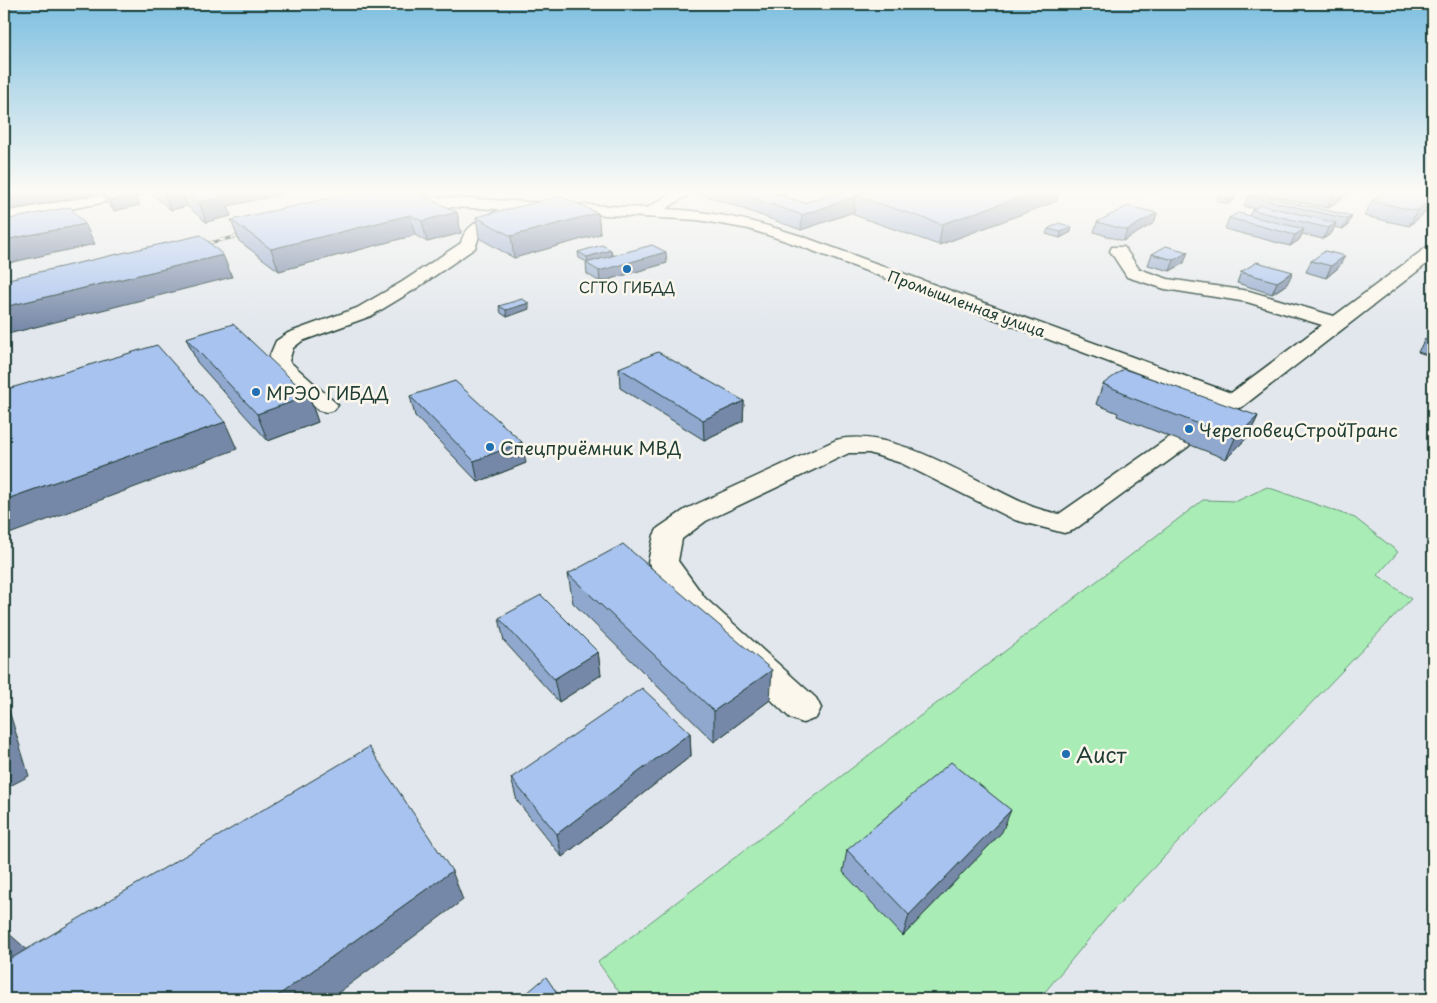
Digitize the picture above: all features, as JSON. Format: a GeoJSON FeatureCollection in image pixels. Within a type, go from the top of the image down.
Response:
{"type":"FeatureCollection","features":[{"type":"Feature","properties":{"kind":"street"},"geometry":{"type":"LineString","coordinates":[[326,405],[278,362],[283,346],[295,336],[364,312],[408,286],[469,245],[470,238]]}},
{"type":"Feature","properties":{"kind":"street","name":"Промышленная улица"},"geometry":{"type":"LineString","coordinates":[[790,238],[1234,402]]}},
{"type":"Feature","properties":{"kind":"street"},"geometry":{"type":"LineString","coordinates":[[1118,250],[1133,273],[1165,284],[1249,297],[1336,323]]}},
{"type":"Feature","properties":{"kind":"street"},"geometry":{"type":"LineString","coordinates":[[1214,416],[1433,251]]}},
{"type":"Feature","properties":{"kind":"street"},"geometry":{"type":"LineString","coordinates":[[803,708],[694,606],[663,562],[668,535],[696,515],[845,444],[872,445],[910,458],[1025,514],[1064,524],[1180,441]]}},
{"type":"Feature","properties":{"kind":"shaded area"},"geometry":{"type":"Polygon","coordinates":[[[4,238],[1433,238],[1433,999],[4,999],[4,238]]]}},
{"type":"Feature","properties":{"kind":"green space","name":"Аист"},"geometry":{"type":"Polygon","coordinates":[[[1267,487],[1355,518],[1398,552],[1378,575],[1411,599],[1114,909],[1039,999],[624,999],[598,962],[1203,500],[1237,501],[1267,487]]]}},
{"type":"Feature","properties":{"kind":"building"},"geometry":{"type":"Polygon","coordinates":[[[189,238],[204,238],[223,255],[4,307],[4,280],[189,238]]]}},
{"type":"Feature","properties":{"kind":"building"},"geometry":{"type":"Polygon","coordinates":[[[256,238],[317,238],[271,249],[256,238]]]}},
{"type":"Feature","properties":{"kind":"building"},"geometry":{"type":"Polygon","coordinates":[[[602,245],[611,250],[587,257],[578,252],[602,245]]]}},
{"type":"Feature","properties":{"kind":"building"},"geometry":{"type":"Polygon","coordinates":[[[652,245],[666,252],[599,271],[586,263],[652,245]]]}},
{"type":"Feature","properties":{"kind":"building"},"geometry":{"type":"Polygon","coordinates":[[[1166,246],[1188,252],[1174,260],[1152,254],[1166,246]]]}},
{"type":"Feature","properties":{"kind":"building"},"geometry":{"type":"Polygon","coordinates":[[[1325,251],[1345,256],[1331,266],[1311,261],[1325,251]]]}},
{"type":"Feature","properties":{"kind":"building"},"geometry":{"type":"Polygon","coordinates":[[[1257,262],[1293,272],[1277,282],[1241,272],[1257,262]]]}},
{"type":"Feature","properties":{"kind":"building"},"geometry":{"type":"Polygon","coordinates":[[[522,299],[529,303],[506,310],[499,306],[522,299]]]}},
{"type":"Feature","properties":{"kind":"building"},"geometry":{"type":"Polygon","coordinates":[[[233,324],[309,396],[257,414],[186,338],[233,324]]]}},
{"type":"Feature","properties":{"kind":"building"},"geometry":{"type":"Polygon","coordinates":[[[1433,333],[1433,342],[1425,339],[1433,333]]]}},
{"type":"Feature","properties":{"kind":"building"},"geometry":{"type":"Polygon","coordinates":[[[157,345],[225,422],[4,500],[4,390],[157,345]]]}},
{"type":"Feature","properties":{"kind":"building"},"geometry":{"type":"Polygon","coordinates":[[[658,352],[744,401],[703,420],[619,368],[658,352]]]}},
{"type":"Feature","properties":{"kind":"building"},"geometry":{"type":"Polygon","coordinates":[[[1124,369],[1258,416],[1235,438],[1124,395],[1127,394],[1103,384],[1124,369]]]}},
{"type":"Feature","properties":{"kind":"building"},"geometry":{"type":"Polygon","coordinates":[[[455,381],[522,442],[474,461],[410,396],[455,381]]]}},
{"type":"Feature","properties":{"kind":"building"},"geometry":{"type":"Polygon","coordinates":[[[623,544],[772,670],[714,711],[568,574],[623,544]]]}},
{"type":"Feature","properties":{"kind":"building"},"geometry":{"type":"Polygon","coordinates":[[[541,595],[598,652],[554,679],[499,618],[541,595]]]}},
{"type":"Feature","properties":{"kind":"building"},"geometry":{"type":"Polygon","coordinates":[[[642,688],[690,733],[557,834],[511,778],[642,688]]]}},
{"type":"Feature","properties":{"kind":"building"},"geometry":{"type":"Polygon","coordinates":[[[369,747],[452,871],[273,999],[4,999],[4,934],[7,932],[12,958],[369,747]]]}},
{"type":"Feature","properties":{"kind":"building"},"geometry":{"type":"Polygon","coordinates":[[[951,762],[1011,810],[909,915],[847,850],[951,762]]]}},
{"type":"Feature","properties":{"kind":"building"},"geometry":{"type":"Polygon","coordinates":[[[546,977],[561,999],[520,999],[546,977]]]}},
{"type":"Feature","properties":{"kind":"railway"},"geometry":{"type":"LineString","coordinates":[[196,246],[231,238]]}},
{"type":"Feature","properties":{"kind":"place","name":"СГТО ГИБДД"},"geometry":{"type":"Point","coordinates":[627,269]}},
{"type":"Feature","properties":{"kind":"place","name":"МРЭО ГИБДД"},"geometry":{"type":"Point","coordinates":[256,392]}},
{"type":"Feature","properties":{"kind":"place","name":"ЧереповецСтройТранс"},"geometry":{"type":"Point","coordinates":[1189,429]}},
{"type":"Feature","properties":{"kind":"place","name":"Спецприёмник МВД"},"geometry":{"type":"Point","coordinates":[490,447]}},
{"type":"Feature","properties":{"kind":"place","name":"Аист"},"geometry":{"type":"Point","coordinates":[1066,754]}}]}
